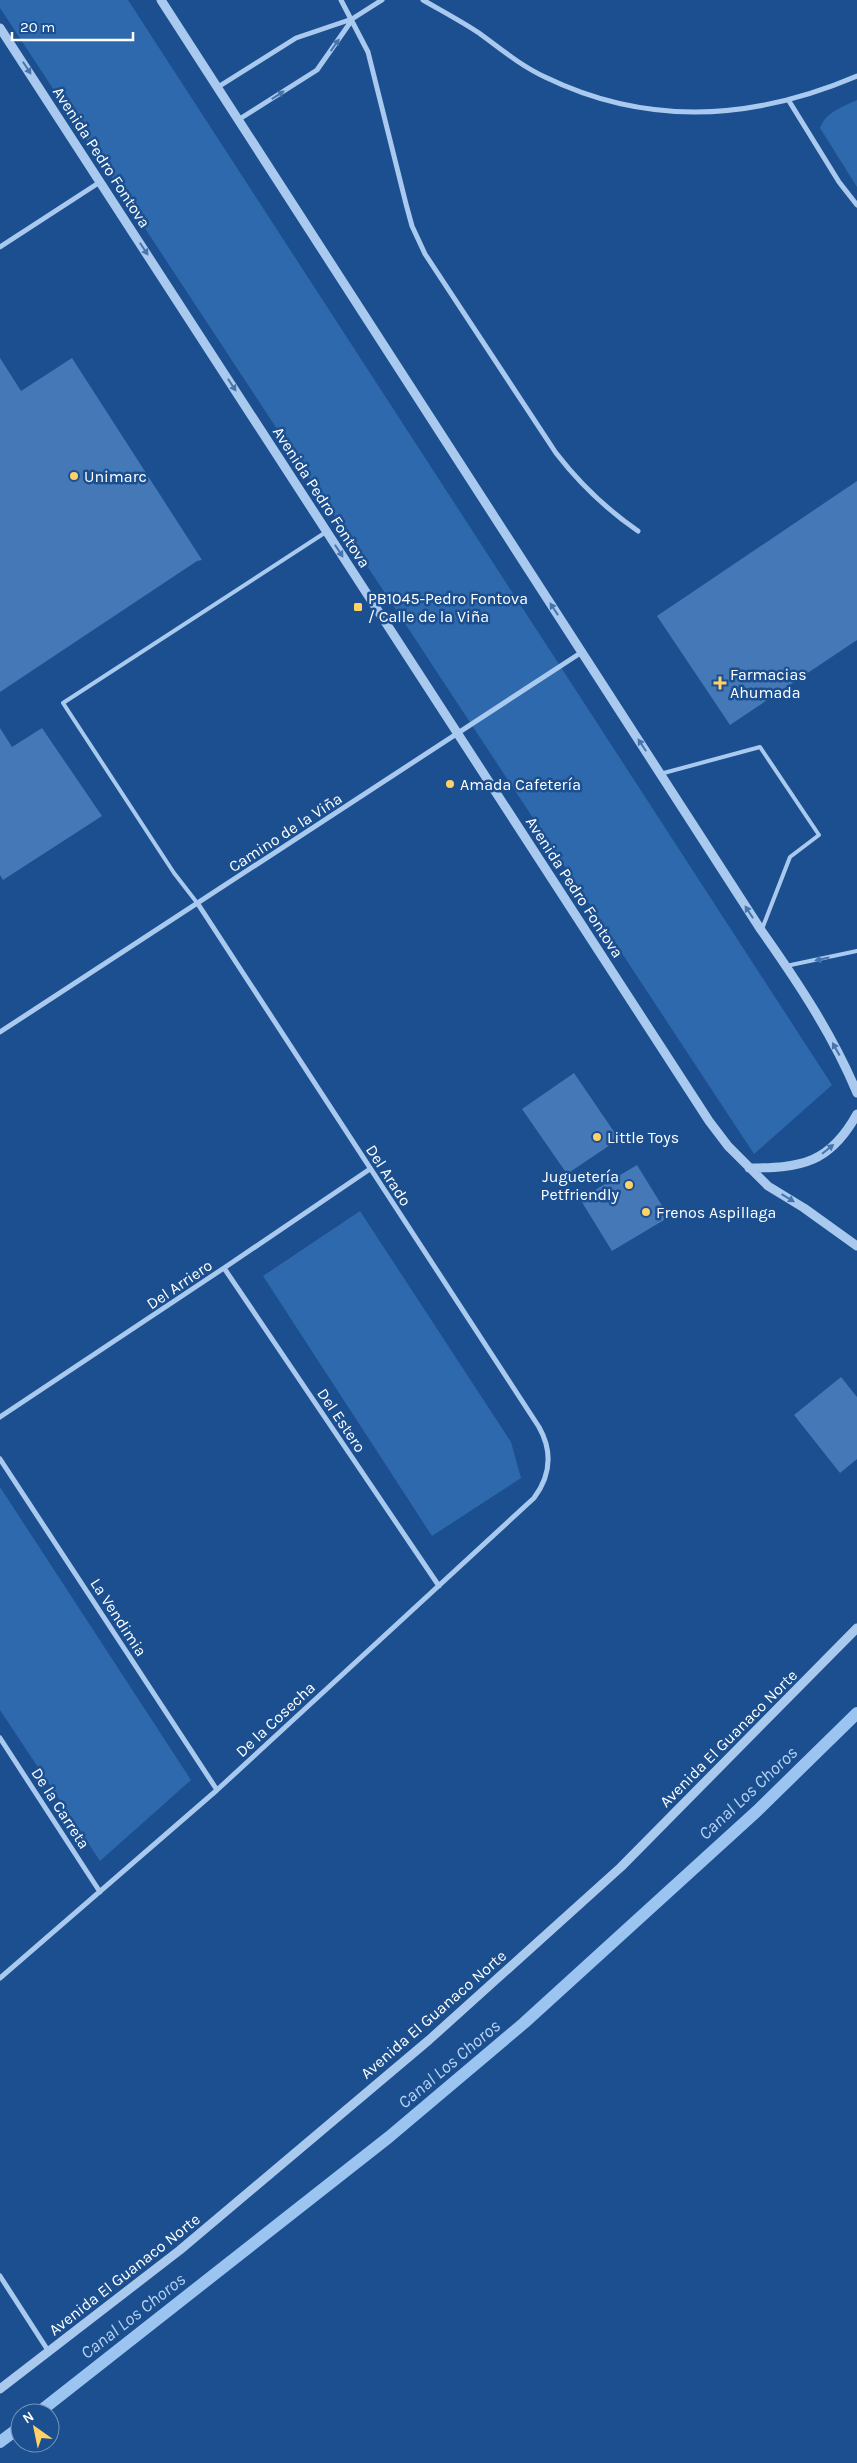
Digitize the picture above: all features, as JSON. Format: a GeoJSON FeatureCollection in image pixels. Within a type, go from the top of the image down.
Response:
{"type":"FeatureCollection","features":[{"type":"Feature","properties":{"kind":"street"},"geometry":{"type":"LineString","coordinates":[[161,0],[786,966],[832,1041],[857,1093]]}},
{"type":"Feature","properties":{"kind":"street"},"geometry":{"type":"LineString","coordinates":[[341,0],[368,52],[412,226],[425,254],[556,453],[594,497],[638,532]]}},
{"type":"Feature","properties":{"kind":"street"},"geometry":{"type":"LineString","coordinates":[[218,88],[296,38],[352,19],[382,0]]}},
{"type":"Feature","properties":{"kind":"street"},"geometry":{"type":"LineString","coordinates":[[424,0],[544,77],[579,92],[615,104],[657,111],[699,113],[744,110],[789,101],[830,88],[857,76]]}},
{"type":"Feature","properties":{"kind":"street"},"geometry":{"type":"LineString","coordinates":[[238,120],[317,70],[352,19]]}},
{"type":"Feature","properties":{"kind":"street","name":"Avenida Pedro Fontova"},"geometry":{"type":"LineString","coordinates":[[0,28],[709,1122],[728,1146],[768,1186],[804,1208],[857,1246]]}},
{"type":"Feature","properties":{"kind":"street"},"geometry":{"type":"LineString","coordinates":[[789,101],[840,182],[857,205]]}},
{"type":"Feature","properties":{"kind":"street"},"geometry":{"type":"LineString","coordinates":[[0,247],[101,182]]}},
{"type":"Feature","properties":{"kind":"street","name":"Camino de la Viña"},"geometry":{"type":"LineString","coordinates":[[0,1032],[458,735],[582,652]]}},
{"type":"Feature","properties":{"kind":"street","name":"Del Arado"},"geometry":{"type":"LineString","coordinates":[[198,904],[539,1427],[546,1439],[549,1465]]}},
{"type":"Feature","properties":{"kind":"street"},"geometry":{"type":"LineString","coordinates":[[749,1168],[777,1168],[804,1164],[828,1151],[848,1129],[857,1114]]}},
{"type":"Feature","properties":{"kind":"street","name":"Del Arriero"},"geometry":{"type":"LineString","coordinates":[[0,1417],[370,1169]]}},
{"type":"Feature","properties":{"kind":"street","name":"Del Estero"},"geometry":{"type":"LineString","coordinates":[[224,1268],[439,1586]]}},
{"type":"Feature","properties":{"kind":"street","name":"La Vendimia"},"geometry":{"type":"LineString","coordinates":[[0,1459],[217,1790]]}},
{"type":"Feature","properties":{"kind":"street","name":"De la Cosecha"},"geometry":{"type":"LineString","coordinates":[[0,1978],[217,1790],[534,1498],[547,1476],[549,1465]]}},
{"type":"Feature","properties":{"kind":"street","name":"Avenida El Guanaco Norte"},"geometry":{"type":"LineString","coordinates":[[0,2389],[180,2250],[436,2033],[621,1867],[857,1628]]}},
{"type":"Feature","properties":{"kind":"street","name":"De la Carreta"},"geometry":{"type":"LineString","coordinates":[[0,1738],[100,1892]]}},
{"type":"Feature","properties":{"kind":"street"},"geometry":{"type":"LineString","coordinates":[[0,2276],[49,2352]]}},
{"type":"Feature","properties":{"kind":"lane"},"geometry":{"type":"LineString","coordinates":[[198,904],[174,873],[63,703],[327,532]]}},
{"type":"Feature","properties":{"kind":"lane"},"geometry":{"type":"LineString","coordinates":[[660,774],[760,747],[819,835],[790,857],[761,930]]}},
{"type":"Feature","properties":{"kind":"lane"},"geometry":{"type":"LineString","coordinates":[[786,966],[857,951]]}},
{"type":"Feature","properties":{"kind":"shaded area"},"geometry":{"type":"Polygon","coordinates":[[[0,0],[128,0],[832,1085],[754,1154],[0,8],[0,0]]]}},
{"type":"Feature","properties":{"kind":"shaded area"},"geometry":{"type":"Polygon","coordinates":[[[857,100],[857,187],[820,128],[830,114],[857,100]]]}},
{"type":"Feature","properties":{"kind":"shaded area"},"geometry":{"type":"Polygon","coordinates":[[[360,1211],[511,1442],[521,1478],[432,1536],[263,1276],[360,1211]]]}},
{"type":"Feature","properties":{"kind":"shaded area"},"geometry":{"type":"Polygon","coordinates":[[[0,1487],[191,1780],[100,1861],[0,1710],[0,1487]]]}},
{"type":"Feature","properties":{"kind":"building","name":"Unimarc"},"geometry":{"type":"Polygon","coordinates":[[[0,358],[21,391],[72,358],[202,560],[197,561],[0,692],[0,358]]]}},
{"type":"Feature","properties":{"kind":"building"},"geometry":{"type":"Polygon","coordinates":[[[857,481],[857,640],[730,725],[657,616],[857,481]]]}},
{"type":"Feature","properties":{"kind":"building"},"geometry":{"type":"Polygon","coordinates":[[[0,728],[12,747],[42,728],[102,816],[3,880],[0,875],[0,728]]]}},
{"type":"Feature","properties":{"kind":"building"},"geometry":{"type":"Polygon","coordinates":[[[574,1073],[619,1139],[567,1174],[522,1109],[574,1073]]]}},
{"type":"Feature","properties":{"kind":"building"},"geometry":{"type":"Polygon","coordinates":[[[637,1165],[669,1217],[612,1251],[580,1199],[637,1165]]]}},
{"type":"Feature","properties":{"kind":"building"},"geometry":{"type":"Polygon","coordinates":[[[841,1377],[857,1397],[857,1459],[840,1473],[794,1415],[841,1377]]]}},
{"type":"Feature","properties":{"kind":"waterway","name":"Canal Los Choros"},"geometry":{"type":"LineString","coordinates":[[51,2403],[389,2137],[524,2023],[757,1811],[857,1713]]}},
{"type":"Feature","properties":{"kind":"waterway","name":"Canal Los Choros"},"geometry":{"type":"LineString","coordinates":[[0,2442],[10,2434]]}},
{"type":"Feature","properties":{"kind":"place","name":"Unimarc"},"geometry":{"type":"Point","coordinates":[74,476]}},
{"type":"Feature","properties":{"kind":"place","name":"PB1045-Pedro Fontova / Calle de la Viña"},"geometry":{"type":"Point","coordinates":[358,607]}},
{"type":"Feature","properties":{"kind":"place","name":"Farmacias Ahumada"},"geometry":{"type":"Point","coordinates":[720,683]}},
{"type":"Feature","properties":{"kind":"place","name":"Amada Cafetería"},"geometry":{"type":"Point","coordinates":[450,784]}},
{"type":"Feature","properties":{"kind":"place","name":"Little Toys"},"geometry":{"type":"Point","coordinates":[597,1137]}},
{"type":"Feature","properties":{"kind":"place","name":"Juguetería Petfriendly"},"geometry":{"type":"Point","coordinates":[629,1185]}},
{"type":"Feature","properties":{"kind":"place","name":"Frenos Aspillaga"},"geometry":{"type":"Point","coordinates":[646,1212]}}]}
